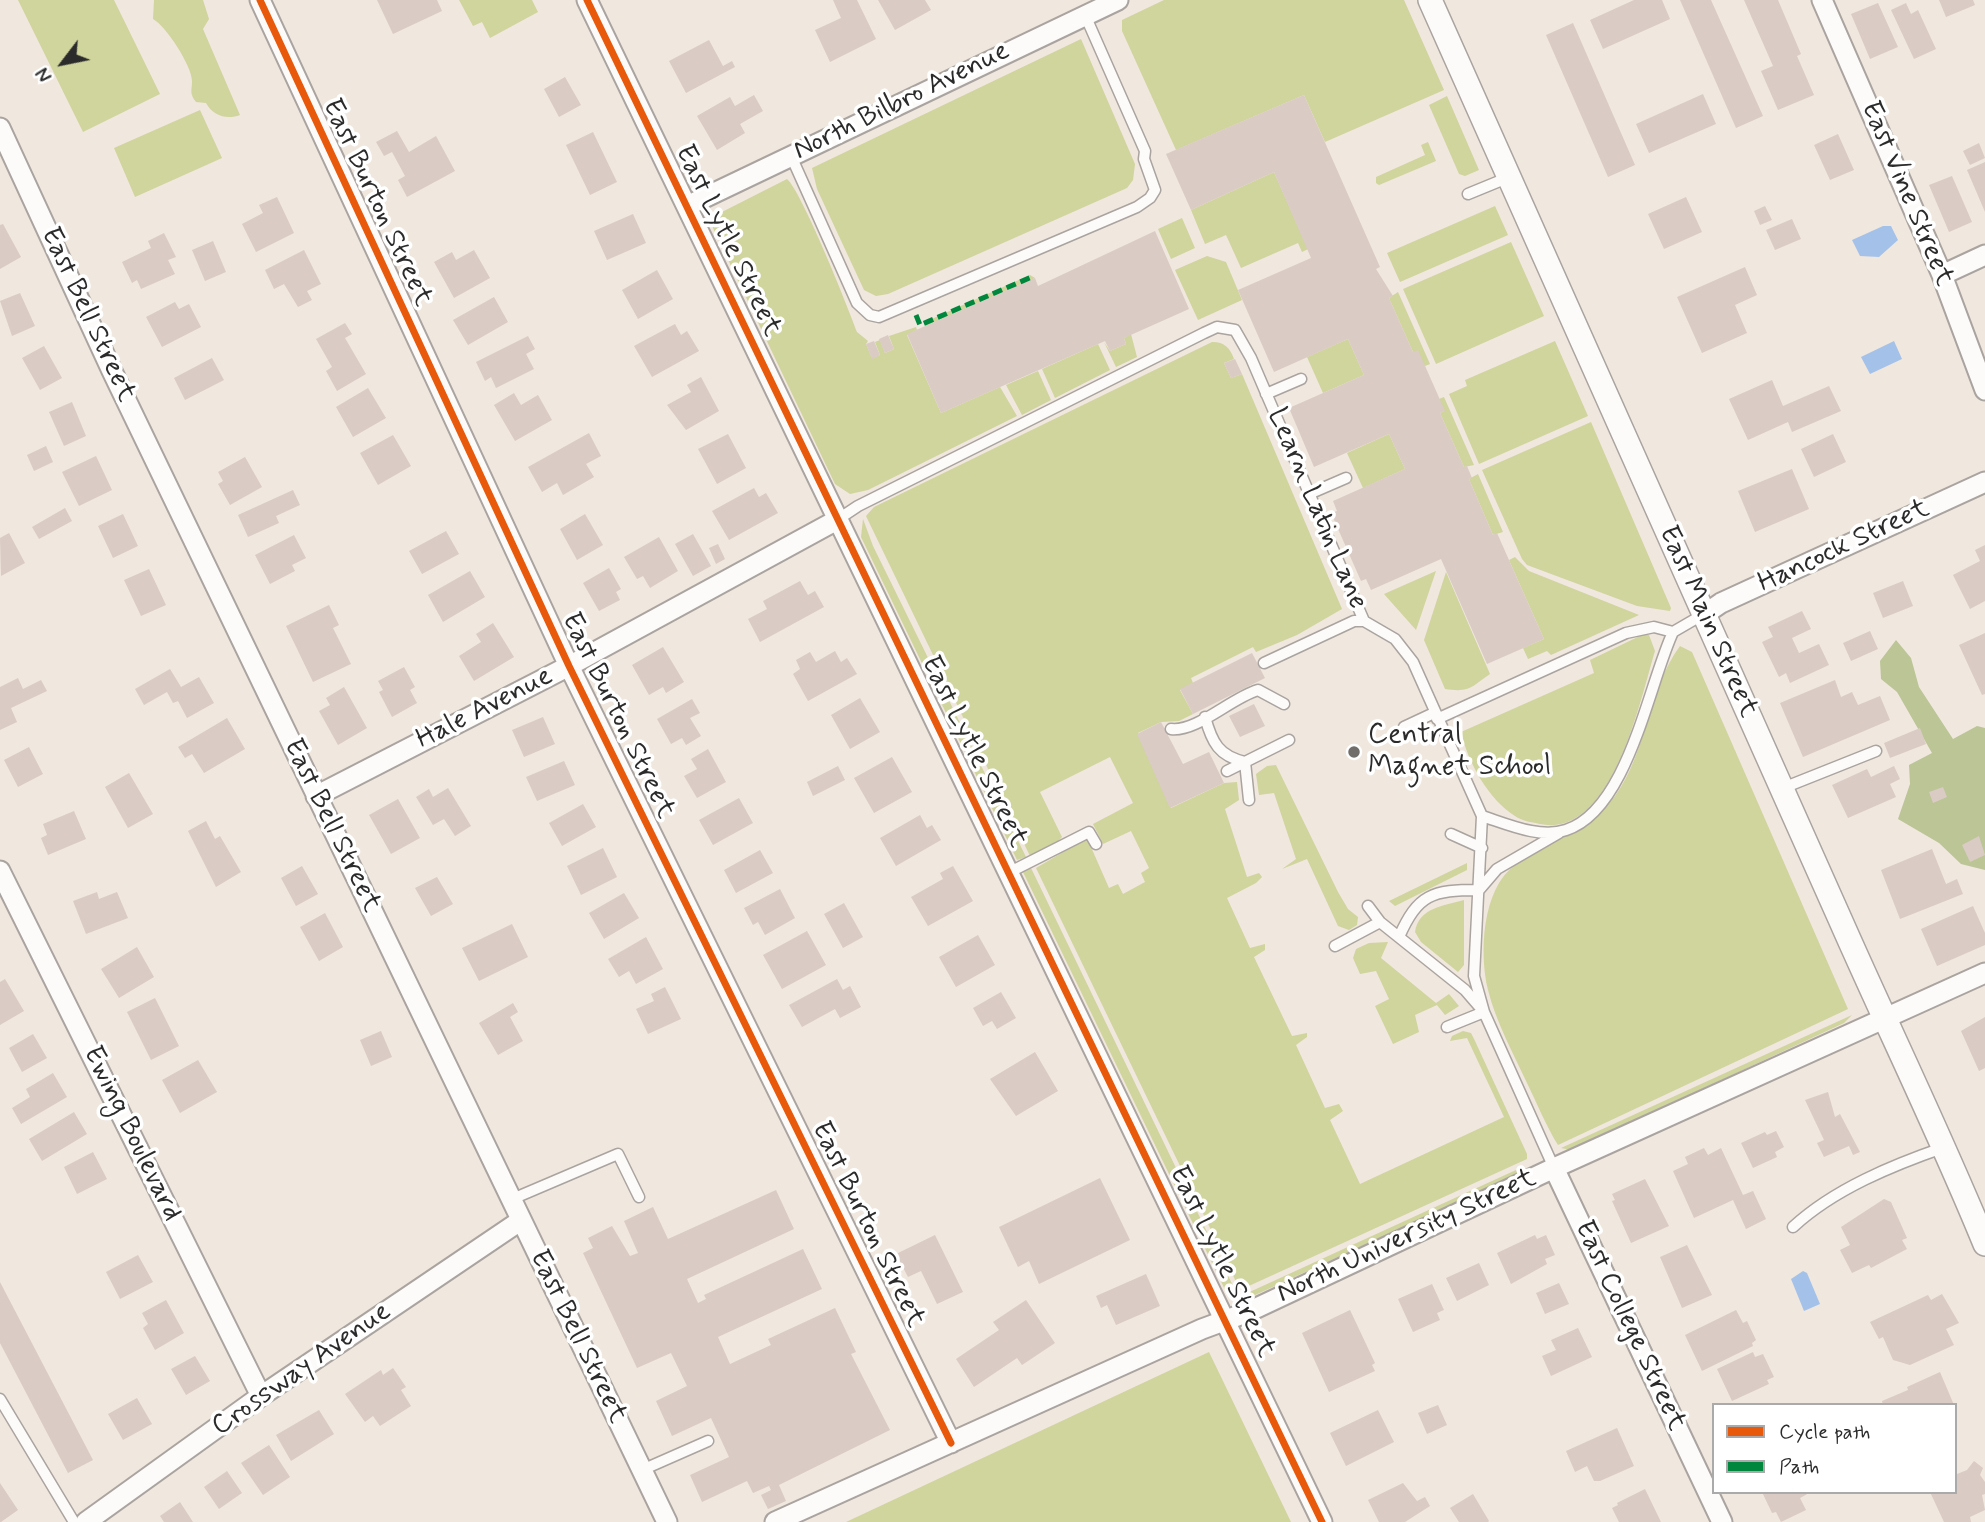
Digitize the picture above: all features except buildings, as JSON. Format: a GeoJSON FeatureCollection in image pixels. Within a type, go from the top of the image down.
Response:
{"type":"FeatureCollection","features":[{"type":"Feature","properties":{"kind":"street","name":"East Burton Street"},"geometry":{"type":"LineString","coordinates":[[260,0],[569,666],[951,1443]]}},
{"type":"Feature","properties":{"kind":"street","name":"East Lytle Street"},"geometry":{"type":"LineString","coordinates":[[587,0],[1322,1522]]}},
{"type":"Feature","properties":{"kind":"street","name":"North Bilbro Avenue"},"geometry":{"type":"LineString","coordinates":[[687,206],[1118,0]]}},
{"type":"Feature","properties":{"kind":"street","name":"East Main Street"},"geometry":{"type":"LineString","coordinates":[[1430,0],[1884,1018],[1945,1147],[1985,1244]]}},
{"type":"Feature","properties":{"kind":"street","name":"East Vine Street"},"geometry":{"type":"LineString","coordinates":[[1822,0],[1942,275],[1985,390]]}},
{"type":"Feature","properties":{"kind":"street","name":"East Bell Street"},"geometry":{"type":"LineString","coordinates":[[0,128],[316,796],[667,1522]]}},
{"type":"Feature","properties":{"kind":"street"},"geometry":{"type":"LineString","coordinates":[[1942,275],[1985,256]]}},
{"type":"Feature","properties":{"kind":"street","name":"Hancock Street"},"geometry":{"type":"LineString","coordinates":[[1705,614],[1721,603],[1985,482]]}},
{"type":"Feature","properties":{"kind":"street","name":"Hale Avenue"},"geometry":{"type":"LineString","coordinates":[[316,796],[569,666],[838,520]]}},
{"type":"Feature","properties":{"kind":"street","name":"Ewing Boulevard"},"geometry":{"type":"LineString","coordinates":[[0,871],[261,1396]]}},
{"type":"Feature","properties":{"kind":"street","name":"North University Street"},"geometry":{"type":"LineString","coordinates":[[775,1522],[1226,1321],[1884,1018],[1906,1012],[1985,973]]}},
{"type":"Feature","properties":{"kind":"street","name":"East College Street"},"geometry":{"type":"LineString","coordinates":[[1554,1168],[1722,1522]]}},
{"type":"Feature","properties":{"kind":"street","name":"Crossway Avenue"},"geometry":{"type":"LineString","coordinates":[[86,1522],[261,1396],[520,1221]]}},
{"type":"Feature","properties":{"kind":"lane"},"geometry":{"type":"LineString","coordinates":[[791,156],[857,303],[870,315],[879,317],[1137,207],[1154,190],[1144,159],[1145,151],[1085,15]]}},
{"type":"Feature","properties":{"kind":"lane"},"geometry":{"type":"LineString","coordinates":[[1468,194],[1507,177]]}},
{"type":"Feature","properties":{"kind":"lane","name":"Learn Latin Lane"},"geometry":{"type":"LineString","coordinates":[[838,520],[858,506],[1217,327],[1228,328],[1241,336],[1363,621],[1395,639],[1413,662],[1482,816],[1474,976],[1484,1012],[1554,1168]]}},
{"type":"Feature","properties":{"kind":"lane"},"geometry":{"type":"LineString","coordinates":[[1266,394],[1301,379]]}},
{"type":"Feature","properties":{"kind":"lane"},"geometry":{"type":"LineString","coordinates":[[1309,494],[1346,478]]}},
{"type":"Feature","properties":{"kind":"lane"},"geometry":{"type":"LineString","coordinates":[[1399,937],[1410,910],[1429,897],[1452,890],[1479,890],[1497,869],[1593,813],[1621,776],[1660,661],[1673,632],[1705,614]]}},
{"type":"Feature","properties":{"kind":"lane"},"geometry":{"type":"LineString","coordinates":[[1264,663],[1354,621],[1363,621]]}},
{"type":"Feature","properties":{"kind":"lane"},"geometry":{"type":"LineString","coordinates":[[1404,727],[1436,716],[1626,633],[1654,627],[1673,632]]}},
{"type":"Feature","properties":{"kind":"lane"},"geometry":{"type":"LineString","coordinates":[[1171,729],[1188,727],[1258,690],[1284,704]]}},
{"type":"Feature","properties":{"kind":"lane"},"geometry":{"type":"LineString","coordinates":[[1205,717],[1220,752],[1227,758],[1245,762]]}},
{"type":"Feature","properties":{"kind":"lane"},"geometry":{"type":"LineString","coordinates":[[1227,771],[1289,740]]}},
{"type":"Feature","properties":{"kind":"lane"},"geometry":{"type":"LineString","coordinates":[[1782,788],[1876,751]]}},
{"type":"Feature","properties":{"kind":"lane"},"geometry":{"type":"LineString","coordinates":[[1245,762],[1249,800]]}},
{"type":"Feature","properties":{"kind":"lane"},"geometry":{"type":"LineString","coordinates":[[1482,816],[1530,830],[1566,830]]}},
{"type":"Feature","properties":{"kind":"lane"},"geometry":{"type":"LineString","coordinates":[[1008,873],[1089,831],[1096,844]]}},
{"type":"Feature","properties":{"kind":"lane"},"geometry":{"type":"LineString","coordinates":[[1451,834],[1482,848]]}},
{"type":"Feature","properties":{"kind":"lane"},"geometry":{"type":"LineString","coordinates":[[1368,905],[1380,922],[1465,990],[1484,1012],[1447,1027]]}},
{"type":"Feature","properties":{"kind":"lane"},"geometry":{"type":"LineString","coordinates":[[1335,946],[1380,922]]}},
{"type":"Feature","properties":{"kind":"lane"},"geometry":{"type":"LineString","coordinates":[[1793,1227],[1813,1209],[1887,1169],[1945,1147]]}},
{"type":"Feature","properties":{"kind":"lane"},"geometry":{"type":"LineString","coordinates":[[510,1200],[618,1154],[639,1197]]}},
{"type":"Feature","properties":{"kind":"lane"},"geometry":{"type":"LineString","coordinates":[[0,1399],[74,1522]]}},
{"type":"Feature","properties":{"kind":"lane"},"geometry":{"type":"LineString","coordinates":[[642,1470],[708,1441]]}},
{"type":"Feature","properties":{"kind":"green space"},"geometry":{"type":"Polygon","coordinates":[[[18,0],[114,0],[160,94],[83,132],[18,0]]]}},
{"type":"Feature","properties":{"kind":"green space"},"geometry":{"type":"Polygon","coordinates":[[[154,0],[203,0],[209,19],[203,29],[240,115],[221,116],[212,111],[206,103],[196,102],[192,94],[191,74],[183,57],[165,30],[153,19],[154,0]]]}},
{"type":"Feature","properties":{"kind":"green space"},"geometry":{"type":"Polygon","coordinates":[[[459,0],[532,0],[538,12],[490,38],[482,22],[473,26],[459,0]]]}},
{"type":"Feature","properties":{"kind":"green space"},"geometry":{"type":"Polygon","coordinates":[[[1164,0],[1404,0],[1444,90],[1325,142],[1304,95],[1176,150],[1122,31],[1122,20],[1164,0]]]}},
{"type":"Feature","properties":{"kind":"green space"},"geometry":{"type":"Polygon","coordinates":[[[1081,39],[1135,164],[1133,180],[1127,188],[888,294],[876,296],[864,290],[817,189],[812,168],[1081,39]]]}},
{"type":"Feature","properties":{"kind":"green space"},"geometry":{"type":"Polygon","coordinates":[[[1447,96],[1479,170],[1465,176],[1459,174],[1429,105],[1447,96]]]}},
{"type":"Feature","properties":{"kind":"green space"},"geometry":{"type":"Polygon","coordinates":[[[200,110],[222,158],[135,197],[114,148],[200,110]]]}},
{"type":"Feature","properties":{"kind":"green space"},"geometry":{"type":"Polygon","coordinates":[[[1428,142],[1436,161],[1379,185],[1376,183],[1376,177],[1425,155],[1421,145],[1428,142]]]}},
{"type":"Feature","properties":{"kind":"green space"},"geometry":{"type":"Polygon","coordinates":[[[1274,172],[1308,249],[1302,252],[1298,243],[1241,268],[1226,235],[1205,244],[1191,210],[1274,172]]]}},
{"type":"Feature","properties":{"kind":"green space"},"geometry":{"type":"Polygon","coordinates":[[[787,179],[803,205],[857,332],[868,341],[866,344],[872,358],[880,355],[875,342],[880,340],[885,353],[894,349],[889,336],[916,327],[917,330],[907,335],[941,413],[1000,387],[1017,416],[868,490],[850,494],[835,484],[712,226],[718,214],[787,179]]]}},
{"type":"Feature","properties":{"kind":"green space"},"geometry":{"type":"Polygon","coordinates":[[[1495,206],[1508,235],[1400,282],[1387,253],[1495,206]]]}},
{"type":"Feature","properties":{"kind":"green space"},"geometry":{"type":"Polygon","coordinates":[[[1182,218],[1195,248],[1171,259],[1158,229],[1182,218]]]}},
{"type":"Feature","properties":{"kind":"green space"},"geometry":{"type":"Polygon","coordinates":[[[1511,242],[1544,316],[1436,364],[1403,289],[1511,242]]]}},
{"type":"Feature","properties":{"kind":"green space"},"geometry":{"type":"Polygon","coordinates":[[[1207,256],[1226,262],[1242,300],[1198,320],[1175,270],[1207,256]]]}},
{"type":"Feature","properties":{"kind":"green space"},"geometry":{"type":"Polygon","coordinates":[[[1030,275],[1035,278],[926,326],[925,322],[1030,275]]]}},
{"type":"Feature","properties":{"kind":"green space"},"geometry":{"type":"Polygon","coordinates":[[[1398,292],[1430,364],[1425,366],[1413,352],[1389,298],[1398,292]]]}},
{"type":"Feature","properties":{"kind":"green space"},"geometry":{"type":"Polygon","coordinates":[[[1131,334],[1137,357],[1116,367],[1104,342],[1110,351],[1126,344],[1124,338],[1131,334]]]}},
{"type":"Feature","properties":{"kind":"green space"},"geometry":{"type":"Polygon","coordinates":[[[1348,339],[1364,375],[1323,393],[1307,357],[1348,339]]]}},
{"type":"Feature","properties":{"kind":"green space"},"geometry":{"type":"Polygon","coordinates":[[[1555,341],[1588,416],[1479,464],[1449,394],[1467,386],[1465,380],[1555,341]]]}},
{"type":"Feature","properties":{"kind":"green space"},"geometry":{"type":"Polygon","coordinates":[[[1212,342],[1224,344],[1231,352],[1234,359],[1224,363],[1231,378],[1242,374],[1342,609],[1297,635],[1256,652],[1253,647],[1191,678],[1193,683],[1180,690],[1193,714],[1179,721],[1161,722],[1138,733],[1171,808],[1224,783],[1237,782],[1239,800],[1225,809],[1247,877],[1259,873],[1262,877],[1227,898],[1250,948],[1265,944],[1265,950],[1254,957],[1292,1036],[1307,1033],[1307,1037],[1296,1045],[1325,1108],[1339,1104],[1343,1111],[1330,1120],[1360,1184],[1504,1117],[1467,1038],[1450,1041],[1452,1036],[1463,1031],[1471,1033],[1527,1154],[1527,1159],[1240,1290],[1036,868],[1087,838],[1109,888],[1118,884],[1123,894],[1145,882],[1141,873],[1149,868],[1131,831],[1103,844],[1093,824],[1133,803],[1110,757],[1040,792],[1062,837],[1055,844],[1030,856],[866,516],[874,507],[1212,342]]]}},
{"type":"Feature","properties":{"kind":"green space"},"geometry":{"type":"Polygon","coordinates":[[[1098,344],[1110,370],[1055,398],[1042,369],[1098,344]]]}},
{"type":"Feature","properties":{"kind":"green space"},"geometry":{"type":"Polygon","coordinates":[[[1038,371],[1051,400],[1022,415],[1006,385],[1038,371]]]}},
{"type":"Feature","properties":{"kind":"green space"},"geometry":{"type":"Polygon","coordinates":[[[1444,397],[1474,465],[1464,467],[1440,413],[1444,411],[1439,399],[1444,397]]]}},
{"type":"Feature","properties":{"kind":"green space"},"geometry":{"type":"Polygon","coordinates":[[[1591,422],[1670,611],[1637,606],[1527,565],[1482,470],[1591,422]]]}},
{"type":"Feature","properties":{"kind":"green space"},"geometry":{"type":"Polygon","coordinates":[[[1389,434],[1405,469],[1363,488],[1347,453],[1389,434]]]}},
{"type":"Feature","properties":{"kind":"green space"},"geometry":{"type":"Polygon","coordinates":[[[1478,474],[1503,532],[1493,535],[1469,479],[1478,474]]]}},
{"type":"Feature","properties":{"kind":"green space"},"geometry":{"type":"Polygon","coordinates":[[[863,519],[873,546],[1026,857],[1017,860],[861,537],[863,519]]]}},
{"type":"Feature","properties":{"kind":"green space"},"geometry":{"type":"Polygon","coordinates":[[[1515,557],[1529,571],[1639,615],[1551,655],[1547,651],[1528,659],[1523,648],[1544,639],[1509,560],[1515,557]]]}},
{"type":"Feature","properties":{"kind":"green space"},"geometry":{"type":"Polygon","coordinates":[[[1436,571],[1416,630],[1384,594],[1436,571]]]}},
{"type":"Feature","properties":{"kind":"green space"},"geometry":{"type":"Polygon","coordinates":[[[1446,572],[1490,674],[1470,688],[1460,690],[1445,689],[1424,640],[1446,572]]]}},
{"type":"Feature","properties":{"kind":"green space"},"geometry":{"type":"Polygon","coordinates":[[[1644,634],[1649,635],[1655,651],[1631,731],[1619,762],[1604,789],[1586,810],[1565,823],[1530,822],[1505,809],[1480,779],[1461,732],[1594,673],[1590,660],[1644,634]]]}},
{"type":"Feature","properties":{"kind":"green space"},"geometry":{"type":"Polygon","coordinates":[[[1896,640],[1911,658],[1919,687],[1953,739],[1977,726],[1985,728],[1985,870],[1961,864],[1939,843],[1898,819],[1910,784],[1909,765],[1932,753],[1897,692],[1881,679],[1880,661],[1896,640]]]}},
{"type":"Feature","properties":{"kind":"green space"},"geometry":{"type":"Polygon","coordinates":[[[1680,646],[1692,652],[1848,1009],[1558,1145],[1491,1002],[1484,958],[1490,905],[1504,876],[1515,865],[1580,827],[1615,796],[1634,759],[1669,663],[1680,646]]]}},
{"type":"Feature","properties":{"kind":"green space"},"geometry":{"type":"Polygon","coordinates":[[[1276,765],[1338,892],[1348,909],[1358,917],[1357,925],[1349,930],[1338,926],[1307,859],[1282,869],[1296,859],[1274,793],[1259,795],[1256,774],[1267,766],[1276,765]]]}},
{"type":"Feature","properties":{"kind":"green space"},"geometry":{"type":"Polygon","coordinates":[[[1467,863],[1467,870],[1395,906],[1389,901],[1467,863]]]}},
{"type":"Feature","properties":{"kind":"green space"},"geometry":{"type":"Polygon","coordinates":[[[1031,868],[1236,1292],[1228,1296],[1023,872],[1031,868]]]}},
{"type":"Feature","properties":{"kind":"green space"},"geometry":{"type":"Polygon","coordinates":[[[1464,900],[1464,965],[1458,972],[1421,942],[1415,932],[1417,924],[1427,912],[1464,900]]]}},
{"type":"Feature","properties":{"kind":"green space"},"geometry":{"type":"Polygon","coordinates":[[[1388,942],[1381,958],[1436,1003],[1449,994],[1459,1006],[1445,1015],[1437,1005],[1415,1015],[1419,1032],[1393,1044],[1375,1006],[1389,999],[1376,971],[1360,974],[1353,958],[1356,949],[1369,943],[1388,942]]]}},
{"type":"Feature","properties":{"kind":"green space"},"geometry":{"type":"Polygon","coordinates":[[[1852,1015],[1844,1023],[1571,1150],[1561,1148],[1852,1015]]]}},
{"type":"Feature","properties":{"kind":"green space"},"geometry":{"type":"Polygon","coordinates":[[[1516,1170],[1519,1174],[1253,1296],[1245,1299],[1243,1295],[1516,1170]]]}},
{"type":"Feature","properties":{"kind":"green space"},"geometry":{"type":"Polygon","coordinates":[[[1209,1352],[1291,1522],[846,1522],[1209,1352]]]}},
{"type":"Feature","properties":{"kind":"water"},"geometry":{"type":"Polygon","coordinates":[[[1883,226],[1891,226],[1898,240],[1879,257],[1860,256],[1852,240],[1883,226]]]}},
{"type":"Feature","properties":{"kind":"water"},"geometry":{"type":"Polygon","coordinates":[[[1894,341],[1902,359],[1870,374],[1861,357],[1894,341]]]}},
{"type":"Feature","properties":{"kind":"water"},"geometry":{"type":"Polygon","coordinates":[[[1803,1271],[1807,1273],[1820,1304],[1804,1311],[1791,1279],[1803,1271]]]}},
{"type":"Feature","properties":{"kind":"marked path"},"geometry":{"type":"LineString","coordinates":[[916,315],[920,325],[1034,276]]}},
{"type":"Feature","properties":{"kind":"cycle path"},"geometry":{"type":"LineString","coordinates":[[260,0],[569,666],[951,1443]]}},
{"type":"Feature","properties":{"kind":"cycle path"},"geometry":{"type":"LineString","coordinates":[[587,0],[1322,1522]]}},
{"type":"Feature","properties":{"kind":"place","name":"Central Magnet School"},"geometry":{"type":"Point","coordinates":[1354,752]}}]}
